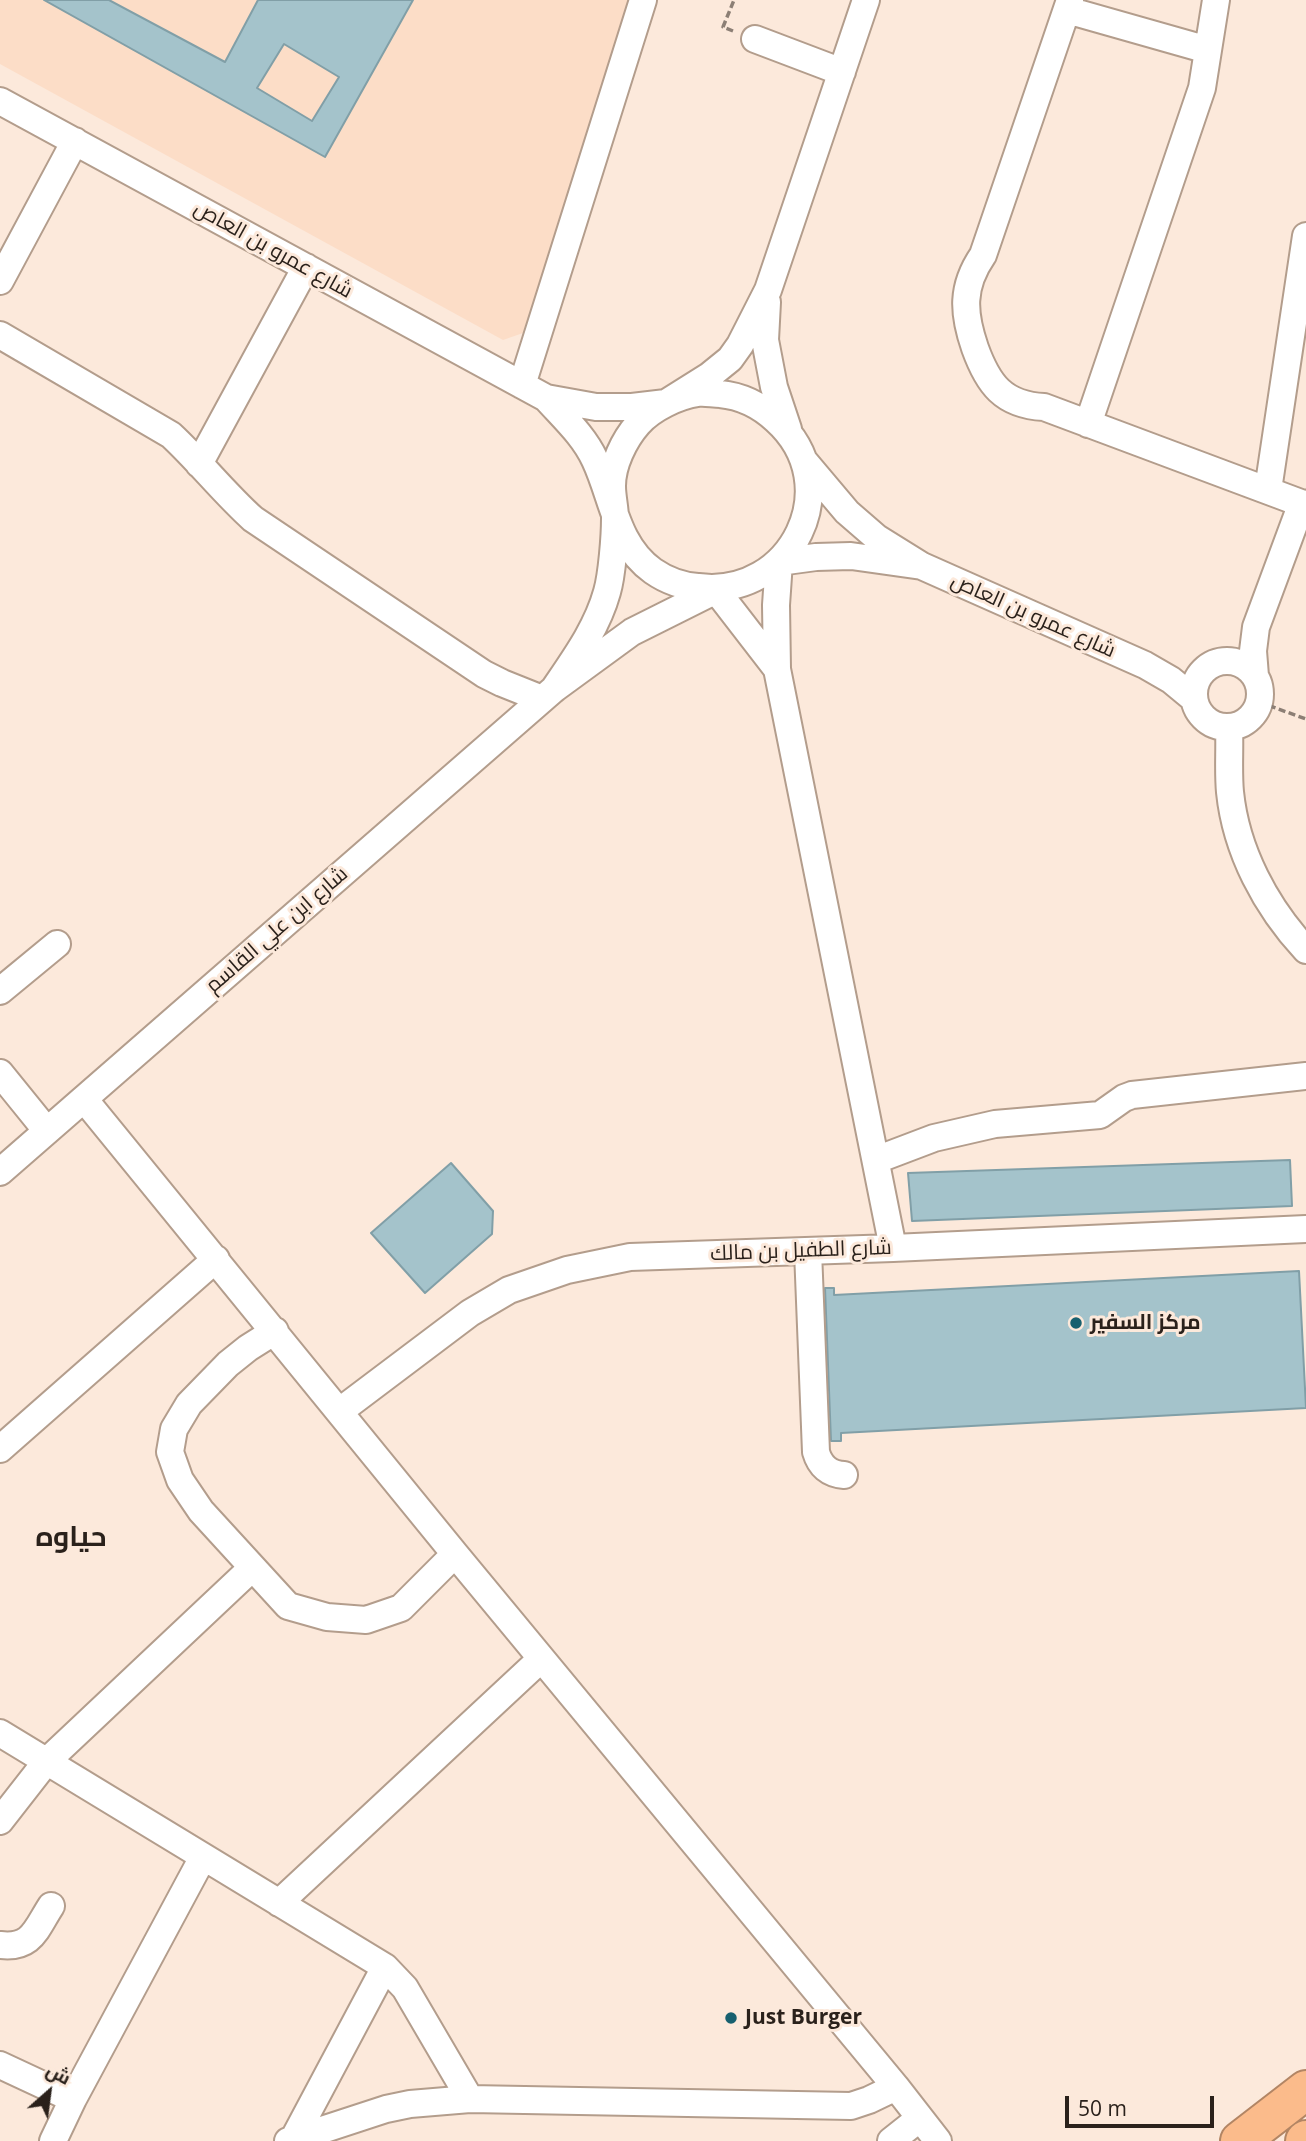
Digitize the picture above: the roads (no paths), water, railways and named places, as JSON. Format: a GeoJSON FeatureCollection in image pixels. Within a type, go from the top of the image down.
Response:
{"type":"FeatureCollection","features":[{"type":"Feature","properties":{"kind":"highway"},"geometry":{"type":"LineString","coordinates":[[1240,2141],[1306,2091]]}},
{"type":"Feature","properties":{"kind":"street"},"geometry":{"type":"LineString","coordinates":[[522,385],[643,0]]}},
{"type":"Feature","properties":{"kind":"street"},"geometry":{"type":"LineString","coordinates":[[768,290],[765,340],[774,387],[788,430],[804,461],[809,488],[806,515],[796,541],[779,562],[761,576],[739,586],[716,590],[683,586],[653,571],[630,547],[615,517],[612,484],[620,451],[639,423],[709,376],[730,359],[740,345],[768,290],[866,0]]}},
{"type":"Feature","properties":{"kind":"street"},"geometry":{"type":"LineString","coordinates":[[1088,424],[1202,88],[1216,0]]}},
{"type":"Feature","properties":{"kind":"street"},"geometry":{"type":"LineString","coordinates":[[1208,50],[1069,5],[983,255],[984,270],[977,301],[977,317],[999,374],[1035,397],[1044,407],[1304,504],[1256,627],[1253,651],[1255,676],[1260,689],[1255,712],[1239,725],[1229,727],[1210,723],[1197,709],[1194,699],[1198,677],[1239,646],[1256,627]]}},
{"type":"Feature","properties":{"kind":"street"},"geometry":{"type":"LineString","coordinates":[[754,39],[842,72]]}},
{"type":"Feature","properties":{"kind":"street","name":"شارع عمرو بن العاص"},"geometry":{"type":"LineString","coordinates":[[0,101],[546,398],[596,407],[666,403]]}},
{"type":"Feature","properties":{"kind":"street"},"geometry":{"type":"LineString","coordinates":[[0,281],[75,142]]}},
{"type":"Feature","properties":{"kind":"street"},"geometry":{"type":"LineString","coordinates":[[1268,490],[1306,236]]}},
{"type":"Feature","properties":{"kind":"street"},"geometry":{"type":"LineString","coordinates":[[200,464],[306,267]]}},
{"type":"Feature","properties":{"kind":"street"},"geometry":{"type":"LineString","coordinates":[[0,335],[171,435],[253,519],[484,674],[502,683],[548,694]]}},
{"type":"Feature","properties":{"kind":"street"},"geometry":{"type":"LineString","coordinates":[[666,403],[699,393],[732,395],[763,408],[788,430]]}},
{"type":"Feature","properties":{"kind":"street","name":"شارع عمرو بن العاص"},"geometry":{"type":"LineString","coordinates":[[546,398],[584,440],[596,461],[615,517]]}},
{"type":"Feature","properties":{"kind":"street","name":"شارع عمرو بن العاص"},"geometry":{"type":"LineString","coordinates":[[804,461],[847,512],[877,538],[922,566],[1145,665],[1171,680],[1194,699]]}},
{"type":"Feature","properties":{"kind":"street","name":"شارع ابن علي القاسم"},"geometry":{"type":"LineString","coordinates":[[548,694],[589,636],[601,611],[608,590],[615,517]]}},
{"type":"Feature","properties":{"kind":"street","name":"شارع عمرو بن العاص"},"geometry":{"type":"LineString","coordinates":[[779,562],[851,556],[922,566]]}},
{"type":"Feature","properties":{"kind":"street"},"geometry":{"type":"LineString","coordinates":[[779,562],[776,605],[777,669],[893,1248]]}},
{"type":"Feature","properties":{"kind":"street"},"geometry":{"type":"LineString","coordinates":[[716,590],[777,669]]}},
{"type":"Feature","properties":{"kind":"street","name":"شارع ابن علي القاسم"},"geometry":{"type":"LineString","coordinates":[[0,1172],[548,694],[632,632],[716,590]]}},
{"type":"Feature","properties":{"kind":"street"},"geometry":{"type":"LineString","coordinates":[[1212,665],[1228,661],[1239,663],[1255,676]]}},
{"type":"Feature","properties":{"kind":"street","name":"شارع عمرو بن العاص"},"geometry":{"type":"LineString","coordinates":[[1145,665],[1175,669],[1212,665]]}},
{"type":"Feature","properties":{"kind":"street"},"geometry":{"type":"LineString","coordinates":[[1229,727],[1230,793],[1238,832],[1256,882],[1292,935],[1306,950]]}},
{"type":"Feature","properties":{"kind":"street"},"geometry":{"type":"LineString","coordinates":[[0,991],[57,944]]}},
{"type":"Feature","properties":{"kind":"street"},"geometry":{"type":"LineString","coordinates":[[0,1073],[47,1131]]}},
{"type":"Feature","properties":{"kind":"street"},"geometry":{"type":"LineString","coordinates":[[876,1160],[934,1138],[995,1124],[1100,1115],[1132,1095],[1306,1076]]}},
{"type":"Feature","properties":{"kind":"street"},"geometry":{"type":"LineString","coordinates":[[84,1099],[938,2141]]}},
{"type":"Feature","properties":{"kind":"street","name":"شارع الطفيل بن مالك"},"geometry":{"type":"LineString","coordinates":[[340,1411],[470,1313],[509,1290],[555,1274],[630,1257],[1306,1229]]}},
{"type":"Feature","properties":{"kind":"street"},"geometry":{"type":"LineString","coordinates":[[808,1251],[817,1458],[825,1469],[837,1475],[844,1475]]}},
{"type":"Feature","properties":{"kind":"street"},"geometry":{"type":"LineString","coordinates":[[0,1449],[216,1259]]}},
{"type":"Feature","properties":{"kind":"street"},"geometry":{"type":"LineString","coordinates":[[275,1331],[229,1364],[189,1404],[174,1429],[170,1452],[180,1480],[201,1511],[288,1606],[327,1617],[366,1620],[401,1608],[455,1554]]}},
{"type":"Feature","properties":{"kind":"street"},"geometry":{"type":"LineString","coordinates":[[0,1821],[46,1762],[252,1568]]}},
{"type":"Feature","properties":{"kind":"street"},"geometry":{"type":"LineString","coordinates":[[279,1903],[541,1659]]}},
{"type":"Feature","properties":{"kind":"street"},"geometry":{"type":"LineString","coordinates":[[0,1733],[385,1968],[405,1988],[470,2099]]}},
{"type":"Feature","properties":{"kind":"street"},"geometry":{"type":"LineString","coordinates":[[53,2141],[203,1857]]}},
{"type":"Feature","properties":{"kind":"street"},"geometry":{"type":"LineString","coordinates":[[0,1945],[20,1946],[30,1939],[51,1906]]}},
{"type":"Feature","properties":{"kind":"street"},"geometry":{"type":"LineString","coordinates":[[291,2139],[385,1968]]}},
{"type":"Feature","properties":{"kind":"street"},"geometry":{"type":"LineString","coordinates":[[0,2065],[73,2099]]}},
{"type":"Feature","properties":{"kind":"street"},"geometry":{"type":"LineString","coordinates":[[291,2139],[410,2104],[470,2099],[851,2106],[869,2101],[896,2087]]}},
{"type":"Feature","properties":{"kind":"street"},"geometry":{"type":"LineString","coordinates":[[891,2141],[920,2118]]}},
{"type":"Feature","properties":{"kind":"place","name":"مركز السفير"},"geometry":{"type":"Point","coordinates":[1076,1323]}},
{"type":"Feature","properties":{"kind":"place","name":"Just Burger"},"geometry":{"type":"Point","coordinates":[731,2018]}},
{"type":"Feature","properties":{"kind":"district","name":"حياوه"},"geometry":{"type":"Point","coordinates":[71,1538]}}]}
